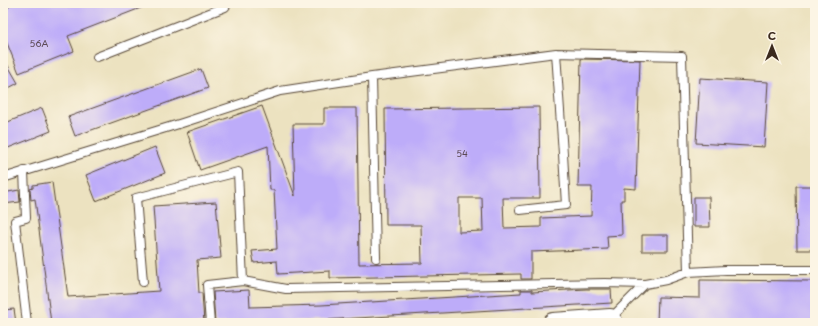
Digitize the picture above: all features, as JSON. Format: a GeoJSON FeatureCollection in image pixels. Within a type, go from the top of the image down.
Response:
{"type":"FeatureCollection","features":[{"type":"Feature","properties":{"kind":"street"},"geometry":{"type":"LineString","coordinates":[[553,323],[612,321]]}},
{"type":"Feature","properties":{"kind":"lane"},"geometry":{"type":"LineString","coordinates":[[97,57],[225,7],[228,3]]}},
{"type":"Feature","properties":{"kind":"lane"},"geometry":{"type":"LineString","coordinates":[[520,210],[566,205],[556,54]]}},
{"type":"Feature","properties":{"kind":"lane"},"geometry":{"type":"LineString","coordinates":[[3,178],[280,91],[372,77],[556,54],[682,56],[688,272]]}},
{"type":"Feature","properties":{"kind":"lane"},"geometry":{"type":"LineString","coordinates":[[372,77],[376,258]]}},
{"type":"Feature","properties":{"kind":"lane"},"geometry":{"type":"LineString","coordinates":[[24,171],[26,218],[15,220],[27,323]]}},
{"type":"Feature","properties":{"kind":"lane"},"geometry":{"type":"LineString","coordinates":[[143,282],[136,198],[238,172],[244,281]]}},
{"type":"Feature","properties":{"kind":"lane"},"geometry":{"type":"LineString","coordinates":[[210,323],[207,284],[244,281],[286,289],[605,283],[645,284],[666,280],[688,272],[815,270]]}},
{"type":"Feature","properties":{"kind":"lane"},"geometry":{"type":"LineString","coordinates":[[612,321],[645,284]]}},
{"type":"Feature","properties":{"kind":"building"},"geometry":{"type":"Polygon","coordinates":[[[15,3],[151,4],[68,36],[74,51],[19,73],[3,33],[3,9],[8,8],[15,3]]]}},
{"type":"Feature","properties":{"kind":"building"},"geometry":{"type":"Polygon","coordinates":[[[3,57],[18,83],[3,91],[3,57]]]}},
{"type":"Feature","properties":{"kind":"building"},"geometry":{"type":"Polygon","coordinates":[[[581,59],[640,60],[636,189],[624,188],[624,200],[621,200],[622,235],[607,236],[608,249],[531,252],[531,279],[521,279],[521,274],[330,278],[330,271],[278,274],[277,261],[254,263],[252,251],[277,249],[274,190],[270,190],[268,146],[200,170],[187,132],[262,106],[295,196],[293,124],[324,124],[324,108],[357,108],[359,264],[422,263],[421,225],[386,225],[385,109],[539,107],[540,198],[503,198],[504,228],[541,227],[541,218],[591,216],[592,187],[578,187],[581,59]],[[459,198],[459,232],[483,231],[482,198],[459,198]]]}},
{"type":"Feature","properties":{"kind":"building"},"geometry":{"type":"Polygon","coordinates":[[[201,69],[208,88],[75,136],[68,117],[201,69]]]}},
{"type":"Feature","properties":{"kind":"building"},"geometry":{"type":"Polygon","coordinates":[[[700,78],[768,82],[764,147],[696,143],[700,78]]]}},
{"type":"Feature","properties":{"kind":"building"},"geometry":{"type":"Polygon","coordinates":[[[42,108],[51,131],[3,150],[3,124],[42,108]]]}},
{"type":"Feature","properties":{"kind":"building"},"geometry":{"type":"Polygon","coordinates":[[[155,147],[165,173],[96,201],[86,175],[155,147]]]}},
{"type":"Feature","properties":{"kind":"building"},"geometry":{"type":"Polygon","coordinates":[[[52,182],[68,297],[159,291],[153,206],[216,202],[221,258],[197,260],[199,293],[202,293],[204,323],[174,323],[174,321],[135,323],[51,323],[35,199],[31,200],[30,189],[33,188],[33,185],[52,182]]]}},
{"type":"Feature","properties":{"kind":"building"},"geometry":{"type":"Polygon","coordinates":[[[796,186],[814,186],[814,250],[797,250],[796,186]]]}},
{"type":"Feature","properties":{"kind":"building"},"geometry":{"type":"Polygon","coordinates":[[[19,190],[20,202],[3,204],[3,193],[19,190]]]}},
{"type":"Feature","properties":{"kind":"building"},"geometry":{"type":"Polygon","coordinates":[[[694,197],[709,197],[710,227],[694,227],[694,197]]]}},
{"type":"Feature","properties":{"kind":"building"},"geometry":{"type":"Polygon","coordinates":[[[642,235],[668,235],[668,251],[642,251],[642,235]]]}},
{"type":"Feature","properties":{"kind":"building"},"geometry":{"type":"Polygon","coordinates":[[[700,280],[815,281],[815,323],[657,323],[658,297],[700,298],[700,280]]]}},
{"type":"Feature","properties":{"kind":"building"},"geometry":{"type":"Polygon","coordinates":[[[611,289],[612,303],[251,323],[215,323],[213,292],[249,290],[250,307],[321,305],[521,293],[521,290],[532,290],[532,292],[611,289]]]}},
{"type":"Feature","properties":{"kind":"building"},"geometry":{"type":"Polygon","coordinates":[[[14,309],[16,323],[3,323],[3,310],[14,309]]]}}]}
